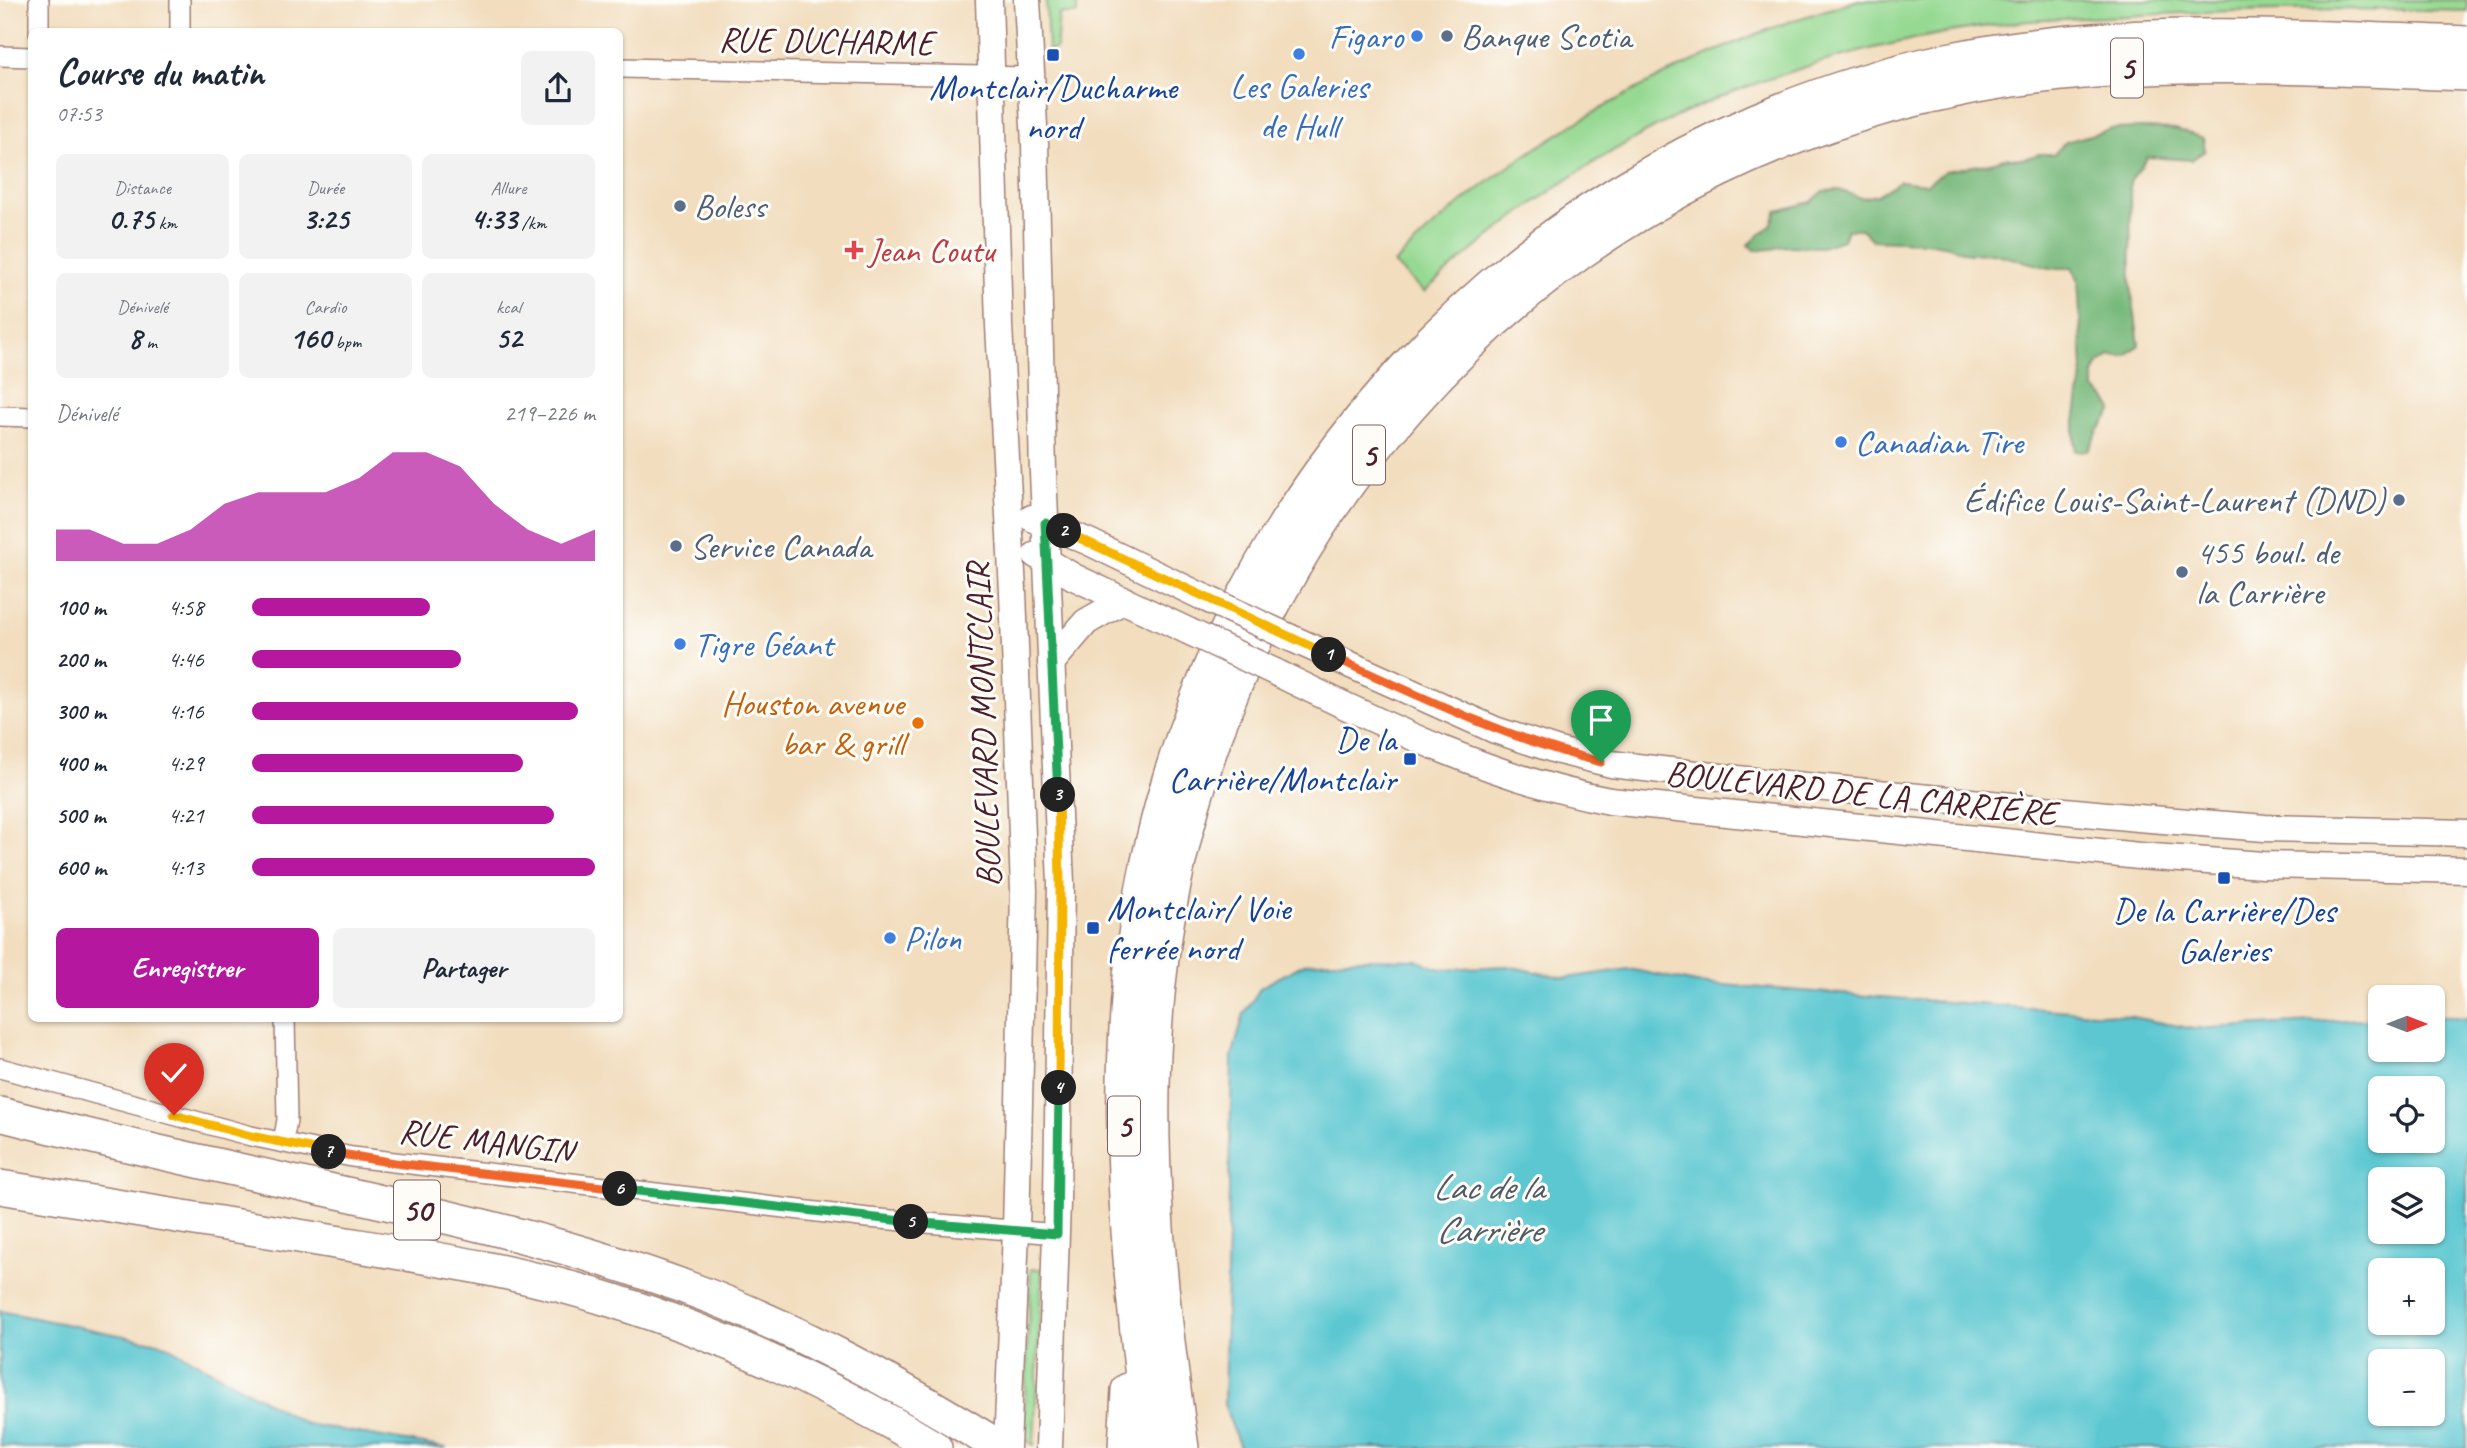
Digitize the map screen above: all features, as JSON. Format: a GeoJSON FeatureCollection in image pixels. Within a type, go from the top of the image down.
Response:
{"type":"FeatureCollection","features":[{"type":"Feature","properties":{"kind":"highway","name":"5"},"geometry":{"type":"LineString","coordinates":[[1151,1448],[1133,1296],[1124,1138],[1129,998],[1143,885],[1177,753],[1219,645],[1278,534],[1341,442],[1390,384],[1444,327],[1492,284],[1539,246],[1592,209],[1647,175],[1718,138],[1772,113],[1833,91],[1894,73],[2000,50],[2124,38],[2231,36],[2467,43]]}},
{"type":"Feature","properties":{"kind":"highway","name":"5"},"geometry":{"type":"LineString","coordinates":[[1182,1448],[1162,1291],[1154,1154],[1158,997],[1166,930],[1181,850],[1199,779],[1227,702],[1250,648],[1281,587],[1316,528],[1360,466],[1441,373],[1484,330],[1539,284],[1608,234],[1654,206],[1768,148],[1888,106],[1939,93],[2006,81],[2117,69],[2248,67],[2467,74]]}},
{"type":"Feature","properties":{"kind":"highway","name":"50"},"geometry":{"type":"LineString","coordinates":[[0,1114],[548,1242],[695,1290],[821,1347],[916,1397],[1001,1448]]}},
{"type":"Feature","properties":{"kind":"highway","name":"50"},"geometry":{"type":"LineString","coordinates":[[0,1187],[422,1256],[517,1275],[612,1300],[717,1338],[805,1377],[935,1448]]}},
{"type":"Feature","properties":{"kind":"highway"},"geometry":{"type":"LineString","coordinates":[[1125,1448],[1133,1296]]}},
{"type":"Feature","properties":{"kind":"main road","name":"BOULEVARD MONTCLAIR"},"geometry":{"type":"LineString","coordinates":[[989,0],[1003,420],[1009,508],[1025,919],[1007,1448]]}},
{"type":"Feature","properties":{"kind":"main road","name":"BOULEVARD MONTCLAIR"},"geometry":{"type":"LineString","coordinates":[[1027,0],[1060,883],[1057,1234],[1049,1448]]}},
{"type":"Feature","properties":{"kind":"main road","name":"BOULEVARD DE LA CARRIÈRE"},"geometry":{"type":"LineString","coordinates":[[1009,508],[1495,730],[1559,751],[1611,764],[1763,782],[2138,818],[2295,829],[2467,833]]}},
{"type":"Feature","properties":{"kind":"main road","name":"BOULEVARD DE LA CARRIÈRE"},"geometry":{"type":"LineString","coordinates":[[1010,539],[1047,562],[1124,600],[1407,733],[1483,765],[1560,790],[1610,801],[1699,812],[2162,858],[2275,866],[2467,870]]}},
{"type":"Feature","properties":{"kind":"main road"},"geometry":{"type":"LineString","coordinates":[[1051,663],[1086,621],[1124,600]]}},
{"type":"Feature","properties":{"kind":"street"},"geometry":{"type":"LineString","coordinates":[[39,0],[39,28]]}},
{"type":"Feature","properties":{"kind":"street"},"geometry":{"type":"LineString","coordinates":[[180,0],[180,28]]}},
{"type":"Feature","properties":{"kind":"street"},"geometry":{"type":"LineString","coordinates":[[0,56],[28,57]]}},
{"type":"Feature","properties":{"kind":"street","name":"RUE DUCHARME"},"geometry":{"type":"LineString","coordinates":[[623,68],[1031,77]]}},
{"type":"Feature","properties":{"kind":"street"},"geometry":{"type":"LineString","coordinates":[[0,416],[28,417]]}},
{"type":"Feature","properties":{"kind":"street"},"geometry":{"type":"LineString","coordinates":[[283,1142],[287,1120],[285,1022]]}},
{"type":"Feature","properties":{"kind":"street","name":"RUE MANGIN"},"geometry":{"type":"LineString","coordinates":[[0,1068],[283,1142],[352,1157],[868,1218],[1057,1234]]}},
{"type":"Feature","properties":{"kind":"green space"},"geometry":{"type":"Polygon","coordinates":[[[1046,0],[1077,0],[1077,14],[1059,14],[1056,49],[1048,50],[1046,0]]]}},
{"type":"Feature","properties":{"kind":"green space"},"geometry":{"type":"Polygon","coordinates":[[[1858,0],[2467,0],[2467,11],[2264,10],[2051,20],[1984,26],[1874,48],[1802,68],[1733,92],[1649,131],[1569,178],[1495,232],[1424,292],[1394,264],[1476,191],[1521,158],[1617,100],[1667,74],[1767,30],[1858,0]]]}},
{"type":"Feature","properties":{"kind":"green space"},"geometry":{"type":"Polygon","coordinates":[[[2111,129],[2175,129],[2203,138],[2205,151],[2191,160],[2148,157],[2130,182],[2131,285],[2139,345],[2125,356],[2110,356],[2099,364],[2094,374],[2094,389],[2107,400],[2113,410],[2088,451],[2075,451],[2075,422],[2083,370],[2078,278],[2072,268],[2050,268],[1992,253],[1969,254],[1949,246],[1926,242],[1872,240],[1861,229],[1847,229],[1843,240],[1821,247],[1783,246],[1755,250],[1748,245],[1771,225],[1777,211],[1811,202],[1824,191],[1839,190],[1861,198],[1877,195],[1900,181],[1927,184],[1945,171],[2008,158],[2024,159],[2039,154],[2054,154],[2066,142],[2111,129]]]}},
{"type":"Feature","properties":{"kind":"green space"},"geometry":{"type":"Polygon","coordinates":[[[1031,1269],[1042,1269],[1034,1445],[1023,1438],[1031,1269]]]}},
{"type":"Feature","properties":{"kind":"water","name":"Lac de la Carrière"},"geometry":{"type":"Polygon","coordinates":[[[1360,959],[1416,960],[1441,969],[1507,966],[1566,978],[1629,969],[1696,983],[2121,1015],[2194,1029],[2368,1019],[2368,1062],[2445,1062],[2445,1017],[2467,1018],[2467,1448],[1240,1448],[1224,1404],[1232,1057],[1244,1014],[1261,987],[1306,963],[1360,959]]]}},
{"type":"Feature","properties":{"kind":"water"},"geometry":{"type":"Polygon","coordinates":[[[0,1311],[164,1344],[306,1424],[447,1448],[23,1448],[0,1445],[0,1311]]]}},
{"type":"Feature","properties":{"kind":"place","name":"Figaro"},"geometry":{"type":"Point","coordinates":[1417,36]}},
{"type":"Feature","properties":{"kind":"place","name":"Banque Scotia"},"geometry":{"type":"Point","coordinates":[1447,36]}},
{"type":"Feature","properties":{"kind":"place","name":"Les Galeries de Hull"},"geometry":{"type":"Point","coordinates":[1299,54]}},
{"type":"Feature","properties":{"kind":"place","name":"Montclair/Ducharme nord"},"geometry":{"type":"Point","coordinates":[1053,55]}},
{"type":"Feature","properties":{"kind":"place","name":"Boless"},"geometry":{"type":"Point","coordinates":[680,206]}},
{"type":"Feature","properties":{"kind":"place","name":"Jean Coutu"},"geometry":{"type":"Point","coordinates":[854,250]}},
{"type":"Feature","properties":{"kind":"place","name":"Canadian Tire"},"geometry":{"type":"Point","coordinates":[1841,442]}},
{"type":"Feature","properties":{"kind":"place","name":"Édifice Louis-Saint-Laurent (DND)"},"geometry":{"type":"Point","coordinates":[2399,500]}},
{"type":"Feature","properties":{"kind":"place","name":"Service Canada"},"geometry":{"type":"Point","coordinates":[676,546]}},
{"type":"Feature","properties":{"kind":"place","name":"455 boul. de la Carrière"},"geometry":{"type":"Point","coordinates":[2182,572]}},
{"type":"Feature","properties":{"kind":"place","name":"Tigre Géant"},"geometry":{"type":"Point","coordinates":[680,644]}},
{"type":"Feature","properties":{"kind":"place","name":"Houston avenue bar & grill"},"geometry":{"type":"Point","coordinates":[918,723]}},
{"type":"Feature","properties":{"kind":"place","name":"De la Carrière/Montclair"},"geometry":{"type":"Point","coordinates":[1410,759]}},
{"type":"Feature","properties":{"kind":"place","name":"De la Carrière/Des Galeries"},"geometry":{"type":"Point","coordinates":[2224,878]}},
{"type":"Feature","properties":{"kind":"place","name":"Montclair/ Voie ferrée nord"},"geometry":{"type":"Point","coordinates":[1093,928]}},
{"type":"Feature","properties":{"kind":"place","name":"Pilon"},"geometry":{"type":"Point","coordinates":[890,938]}},
{"type":"Feature","properties":{"kind":"route"},"geometry":{"type":"LineString","coordinates":[[174,1115],[251,1136],[395,1163],[914,1223],[1057,1234],[1060,831],[1045,523],[1459,715],[1533,743],[1601,762]]}}]}
